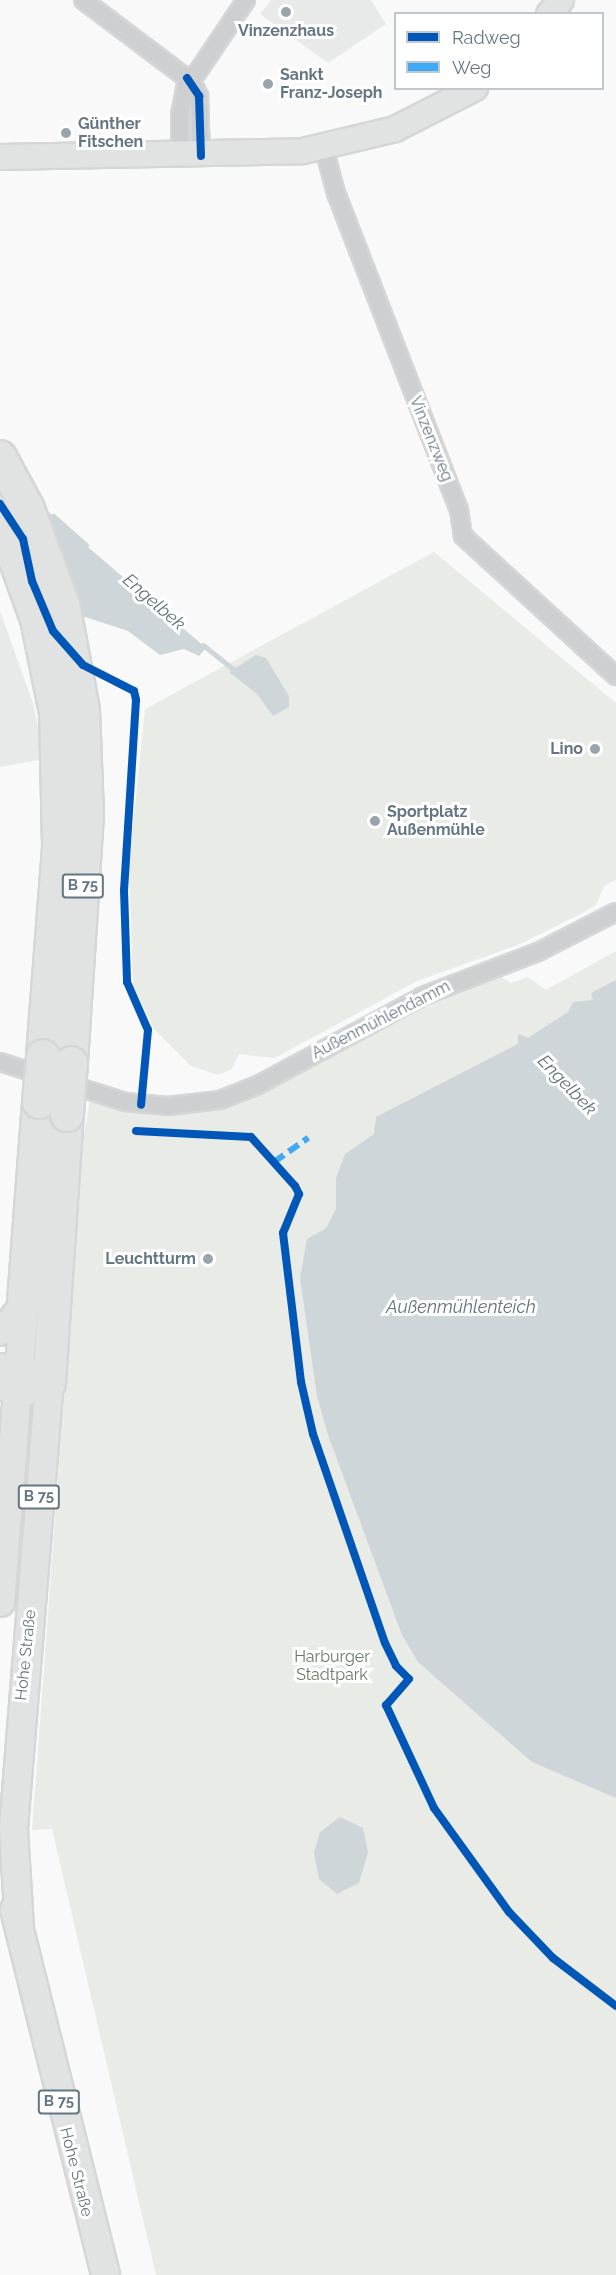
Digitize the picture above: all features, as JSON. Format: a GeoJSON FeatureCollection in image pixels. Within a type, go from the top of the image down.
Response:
{"type":"FeatureCollection","features":[{"type":"Feature","properties":{"kind":"highway","name":"B 75"},"geometry":{"type":"LineString","coordinates":[[0,457],[28,509],[63,604],[70,711],[59,848],[57,1060],[67,1115],[49,1383]]}},
{"type":"Feature","properties":{"kind":"highway","name":"B 75"},"geometry":{"type":"LineString","coordinates":[[0,517],[70,711]]}},
{"type":"Feature","properties":{"kind":"highway","name":"B 75"},"geometry":{"type":"LineString","coordinates":[[24,1302],[39,1102],[57,1060]]}},
{"type":"Feature","properties":{"kind":"main road"},"geometry":{"type":"LineString","coordinates":[[551,12],[561,0]]}},
{"type":"Feature","properties":{"kind":"main road"},"geometry":{"type":"LineString","coordinates":[[0,157],[62,159],[190,156],[324,148],[394,129],[471,90]]}},
{"type":"Feature","properties":{"kind":"main road"},"geometry":{"type":"LineString","coordinates":[[0,170],[62,159]]}},
{"type":"Feature","properties":{"kind":"main road"},"geometry":{"type":"LineString","coordinates":[[0,1333],[24,1302]]}},
{"type":"Feature","properties":{"kind":"main road","name":"B 75"},"geometry":{"type":"LineString","coordinates":[[9,1379],[24,1302]]}},
{"type":"Feature","properties":{"kind":"main road"},"geometry":{"type":"LineString","coordinates":[[9,1379],[33,1392],[49,1383]]}},
{"type":"Feature","properties":{"kind":"main road","name":"Hohe Straße"},"geometry":{"type":"LineString","coordinates":[[0,1602],[9,1379]]}},
{"type":"Feature","properties":{"kind":"main road","name":"Hohe Straße"},"geometry":{"type":"LineString","coordinates":[[19,1927],[15,1795],[49,1383]]}},
{"type":"Feature","properties":{"kind":"main road","name":"Hohe Straße"},"geometry":{"type":"LineString","coordinates":[[0,1859],[105,2275]]}},
{"type":"Feature","properties":{"kind":"street"},"geometry":{"type":"LineString","coordinates":[[83,0],[187,78],[199,96],[190,156]]}},
{"type":"Feature","properties":{"kind":"street"},"geometry":{"type":"LineString","coordinates":[[187,78],[200,69],[246,0]]}},
{"type":"Feature","properties":{"kind":"street","name":"Vinzenzweg"},"geometry":{"type":"LineString","coordinates":[[324,148],[336,193],[459,510],[463,536],[616,676]]}},
{"type":"Feature","properties":{"kind":"street","name":"Außenmühlendamm"},"geometry":{"type":"LineString","coordinates":[[0,1062],[91,1094],[141,1105],[200,1104],[237,1094],[423,996],[540,951],[616,912]]}},
{"type":"Feature","properties":{"kind":"shaded area"},"geometry":{"type":"Polygon","coordinates":[[[271,0],[371,0],[386,24],[328,63],[260,14],[271,0]]]}},
{"type":"Feature","properties":{"kind":"shaded area"},"geometry":{"type":"Polygon","coordinates":[[[0,611],[34,706],[44,759],[0,767],[0,611]]]}},
{"type":"Feature","properties":{"kind":"green space","name":"Sportplatz Außenmühle"},"geometry":{"type":"Polygon","coordinates":[[[434,552],[616,703],[616,880],[604,886],[596,905],[586,911],[518,945],[417,981],[275,1058],[239,1054],[232,1069],[218,1075],[191,1066],[154,1029],[133,985],[129,866],[145,709],[434,552]]]}},
{"type":"Feature","properties":{"kind":"green space","name":"Harburger Stadtpark"},"geometry":{"type":"Polygon","coordinates":[[[616,951],[616,2275],[156,2275],[52,1829],[32,1830],[83,1140],[91,1094],[200,1104],[490,970],[511,983],[528,977],[546,990],[616,951]]]}},
{"type":"Feature","properties":{"kind":"water"},"geometry":{"type":"Polygon","coordinates":[[[42,506],[206,648],[199,656],[184,649],[160,655],[128,631],[79,615],[42,506]]]}},
{"type":"Feature","properties":{"kind":"water"},"geometry":{"type":"Polygon","coordinates":[[[256,655],[266,658],[289,696],[289,707],[273,716],[257,694],[229,672],[256,655]]]}},
{"type":"Feature","properties":{"kind":"water","name":"Außenmühlenteich"},"geometry":{"type":"Polygon","coordinates":[[[616,980],[616,1798],[532,1762],[418,1662],[402,1635],[328,1435],[317,1396],[300,1278],[307,1239],[326,1228],[336,1209],[336,1178],[345,1154],[374,1134],[376,1117],[518,1044],[518,1034],[528,1038],[568,1012],[573,1002],[593,1000],[591,993],[616,980]]]}},
{"type":"Feature","properties":{"kind":"water"},"geometry":{"type":"Polygon","coordinates":[[[340,1817],[363,1828],[368,1852],[359,1883],[337,1894],[319,1879],[314,1853],[320,1832],[340,1817]]]}},
{"type":"Feature","properties":{"kind":"waterway","name":"Engelbek"},"geometry":{"type":"LineString","coordinates":[[53,516],[86,545]]}},
{"type":"Feature","properties":{"kind":"waterway","name":"Engelbek"},"geometry":{"type":"LineString","coordinates":[[203,645],[238,673]]}},
{"type":"Feature","properties":{"kind":"marked path"},"geometry":{"type":"LineString","coordinates":[[274,1162],[308,1138]]}},
{"type":"Feature","properties":{"kind":"cycle path"},"geometry":{"type":"LineString","coordinates":[[187,78],[199,96],[201,156]]}},
{"type":"Feature","properties":{"kind":"cycle path"},"geometry":{"type":"LineString","coordinates":[[0,504],[23,539],[32,581],[53,631],[83,665],[134,691],[136,700],[124,890],[127,982],[148,1030],[141,1105]]}},
{"type":"Feature","properties":{"kind":"cycle path"},"geometry":{"type":"LineString","coordinates":[[136,1131],[251,1137],[295,1186],[299,1194],[283,1233],[301,1382],[313,1434],[385,1643],[396,1666],[409,1679],[386,1705],[434,1808],[509,1912],[553,1958],[616,2006]]}},
{"type":"Feature","properties":{"kind":"place","name":"Vinzenzhaus"},"geometry":{"type":"Point","coordinates":[286,12]}},
{"type":"Feature","properties":{"kind":"place","name":"Sankt Franz-Joseph"},"geometry":{"type":"Point","coordinates":[268,84]}},
{"type":"Feature","properties":{"kind":"place","name":"Günther Fitschen"},"geometry":{"type":"Point","coordinates":[66,133]}},
{"type":"Feature","properties":{"kind":"place","name":"Lino"},"geometry":{"type":"Point","coordinates":[595,749]}},
{"type":"Feature","properties":{"kind":"place","name":"Sportplatz Außenmühle"},"geometry":{"type":"Point","coordinates":[375,821]}},
{"type":"Feature","properties":{"kind":"place","name":"Leuchtturm"},"geometry":{"type":"Point","coordinates":[208,1259]}}]}
